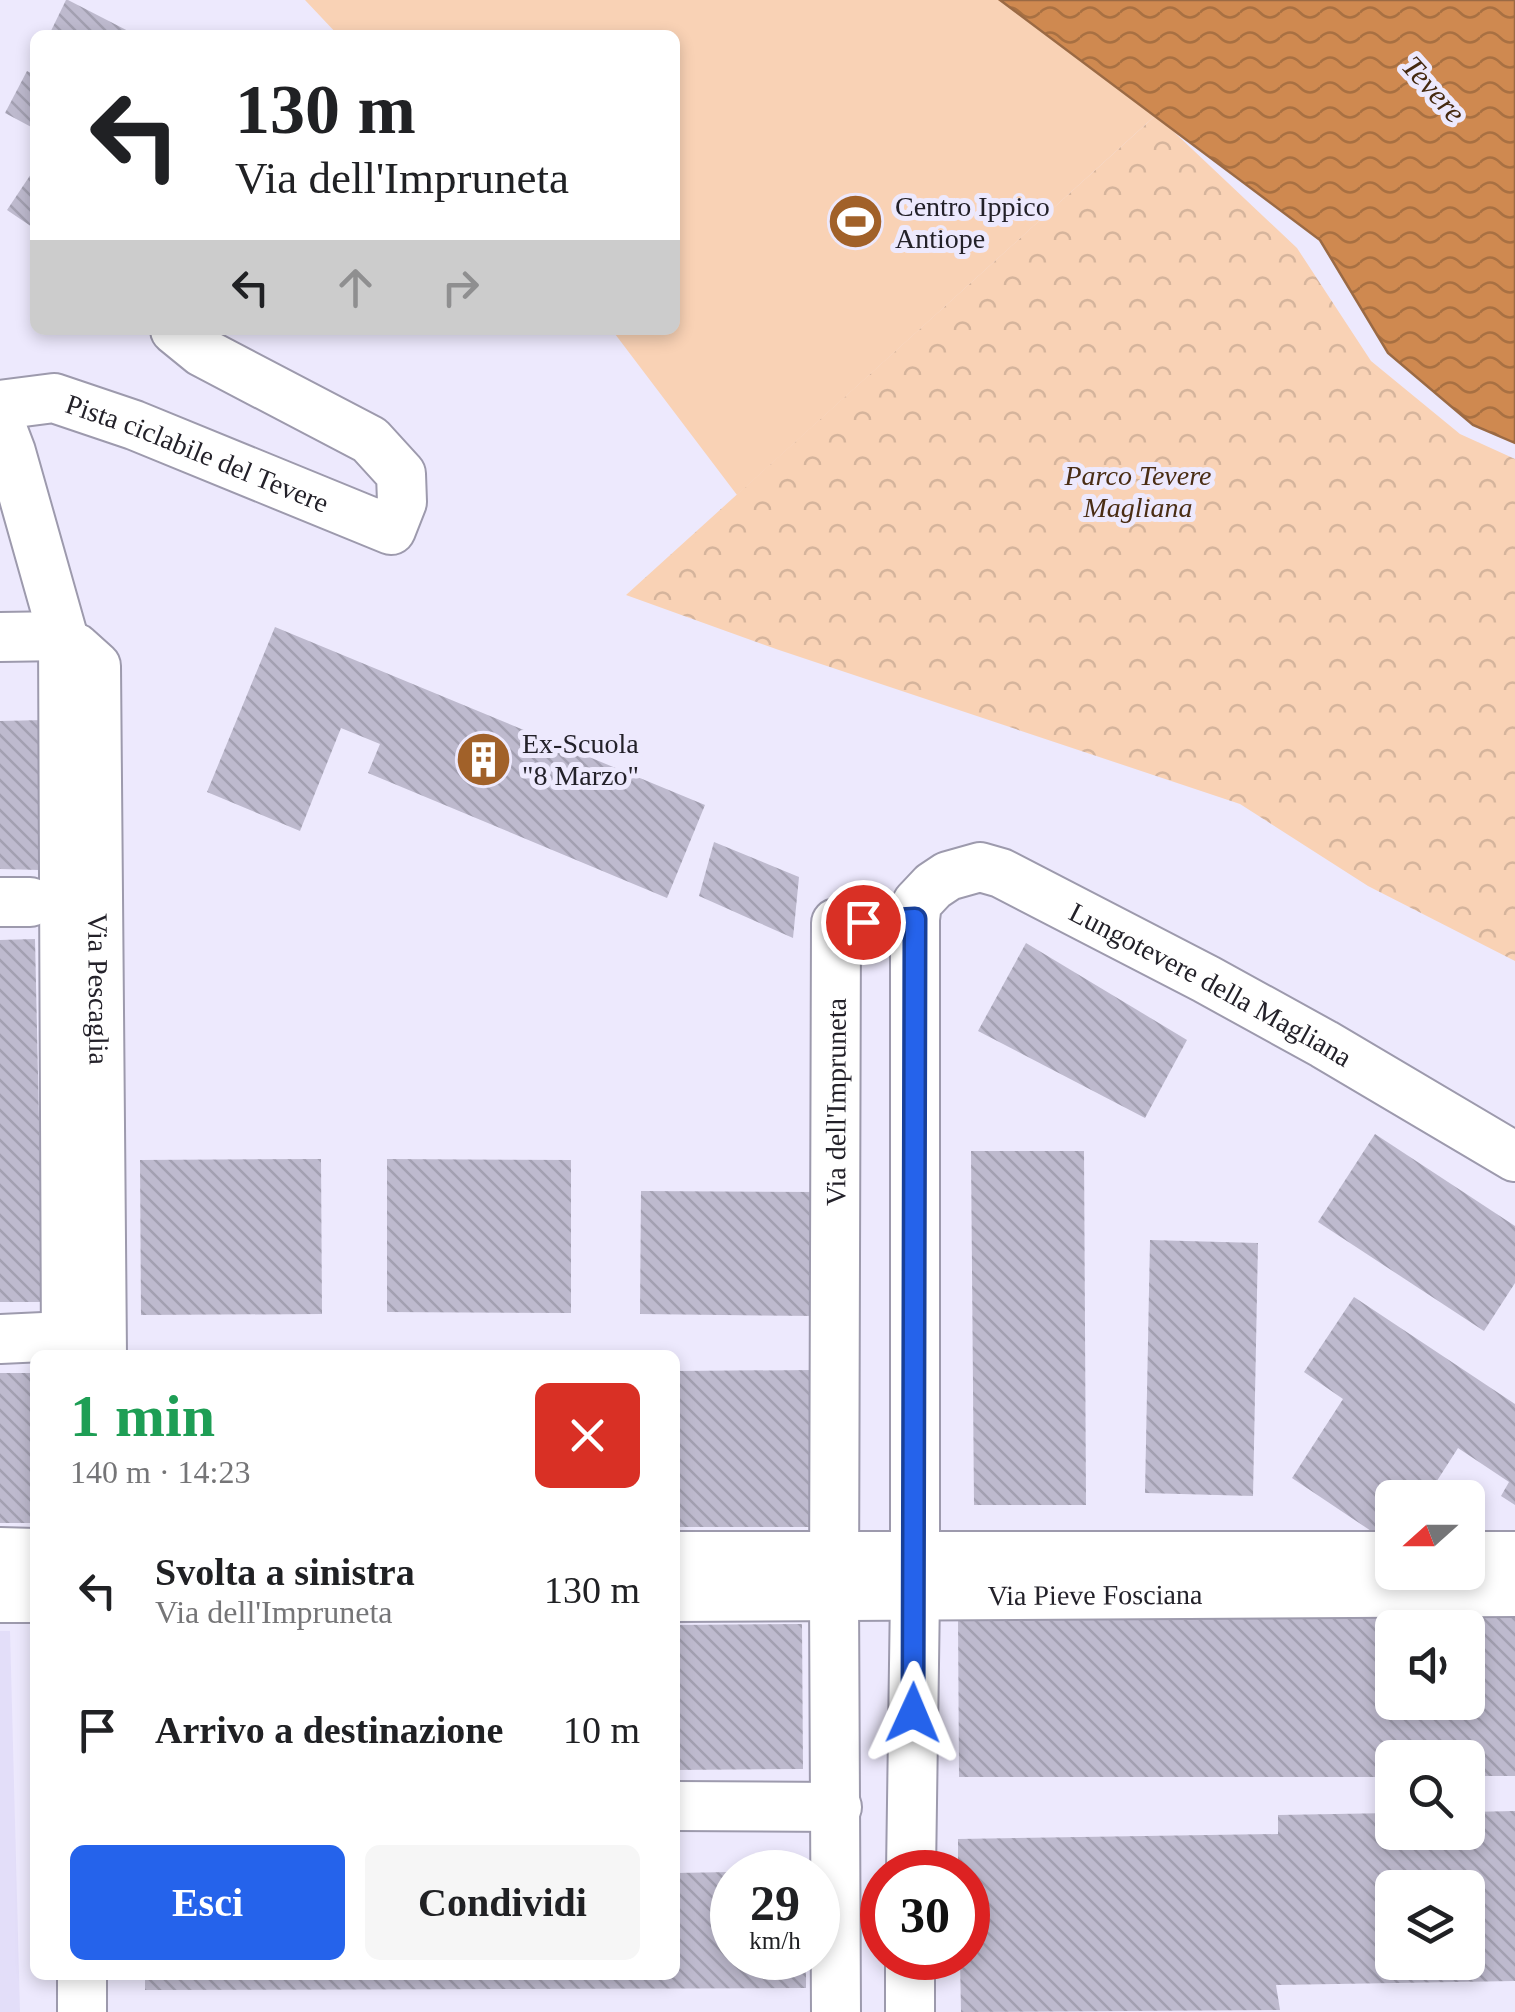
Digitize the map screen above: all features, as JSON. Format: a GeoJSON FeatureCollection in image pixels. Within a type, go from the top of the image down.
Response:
{"type":"FeatureCollection","features":[{"type":"Feature","properties":{"kind":"street","name":"Pista ciclabile del Tevere"},"geometry":{"type":"LineString","coordinates":[[0,406],[54,398],[134,426],[391,530],[402,502],[401,474],[370,440],[202,352],[181,335]]}},
{"type":"Feature","properties":{"kind":"street","name":"Via Pescaglia"},"geometry":{"type":"LineString","coordinates":[[0,423],[62,636],[78,1349]]}},
{"type":"Feature","properties":{"kind":"street"},"geometry":{"type":"LineString","coordinates":[[0,637],[62,636]]}},
{"type":"Feature","properties":{"kind":"street","name":"Lungotevere della Magliana"},"geometry":{"type":"LineString","coordinates":[[915,919],[918,903],[948,876],[980,867],[1001,873],[1206,979],[1515,1156]]}},
{"type":"Feature","properties":{"kind":"street"},"geometry":{"type":"LineString","coordinates":[[911,1850],[915,919]]}},
{"type":"Feature","properties":{"kind":"street","name":"Via dell'Impruneta"},"geometry":{"type":"LineString","coordinates":[[836,2012],[836,923],[915,919]]}},
{"type":"Feature","properties":{"kind":"street"},"geometry":{"type":"LineString","coordinates":[[0,1339],[78,1349]]}},
{"type":"Feature","properties":{"kind":"street"},"geometry":{"type":"LineString","coordinates":[[0,1552],[30,1553]]}},
{"type":"Feature","properties":{"kind":"street"},"geometry":{"type":"LineString","coordinates":[[1485,1556],[1515,1556]]}},
{"type":"Feature","properties":{"kind":"street","name":"Via Pieve Fosciana"},"geometry":{"type":"LineString","coordinates":[[680,1557],[835,1576],[1515,1592]]}},
{"type":"Feature","properties":{"kind":"street","name":"Via Pieve Fosciana"},"geometry":{"type":"LineString","coordinates":[[915,1576],[1375,1557]]}},
{"type":"Feature","properties":{"kind":"street","name":"Via Pieve Fosciana"},"geometry":{"type":"LineString","coordinates":[[680,1595],[835,1576]]}},
{"type":"Feature","properties":{"kind":"street"},"geometry":{"type":"LineString","coordinates":[[0,1598],[30,1598]]}},
{"type":"Feature","properties":{"kind":"street"},"geometry":{"type":"LineString","coordinates":[[680,1806],[836,1807]]}},
{"type":"Feature","properties":{"kind":"street"},"geometry":{"type":"LineString","coordinates":[[82,1980],[82,2012]]}},
{"type":"Feature","properties":{"kind":"street"},"geometry":{"type":"LineString","coordinates":[[910,1980],[910,2012]]}},
{"type":"Feature","properties":{"kind":"shaded area"},"geometry":{"type":"Polygon","coordinates":[[[0,1631],[10,1631],[20,2012],[0,2012],[0,1631]]]}},
{"type":"Feature","properties":{"kind":"green space","name":"Centro Ippico Antiope"},"geometry":{"type":"Polygon","coordinates":[[[305,0],[1000,0],[1156,115],[737,495],[616,335],[680,335],[680,30],[333,30],[305,0]]]}},
{"type":"Feature","properties":{"kind":"green space","name":"Parco Tevere Magliana"},"geometry":{"type":"Polygon","coordinates":[[[1156,115],[1297,248],[1371,361],[1460,434],[1515,459],[1515,961],[1368,886],[1240,804],[626,595],[1156,115]]]}},
{"type":"Feature","properties":{"kind":"water","name":"Tevere"},"geometry":{"type":"Polygon","coordinates":[[[1000,0],[1515,0],[1515,443],[1473,425],[1388,353],[1320,240],[1000,0]]]}},
{"type":"Feature","properties":{"kind":"building"},"geometry":{"type":"Polygon","coordinates":[[[68,0],[126,30],[51,30],[68,0]]]}},
{"type":"Feature","properties":{"kind":"building"},"geometry":{"type":"Polygon","coordinates":[[[27,71],[30,72],[30,126],[5,113],[27,71]]]}},
{"type":"Feature","properties":{"kind":"building"},"geometry":{"type":"Polygon","coordinates":[[[30,176],[30,226],[7,210],[30,176]]]}},
{"type":"Feature","properties":{"kind":"building","name":"Ex-Scuola \"8 Marzo\""},"geometry":{"type":"Polygon","coordinates":[[[275,627],[705,805],[667,898],[368,773],[380,744],[341,728],[300,831],[207,792],[275,627]]]}},
{"type":"Feature","properties":{"kind":"building"},"geometry":{"type":"Polygon","coordinates":[[[45,720],[40,870],[0,869],[0,721],[45,720]]]}},
{"type":"Feature","properties":{"kind":"building"},"geometry":{"type":"Polygon","coordinates":[[[714,842],[799,877],[793,938],[699,896],[714,842]]]}},
{"type":"Feature","properties":{"kind":"building"},"geometry":{"type":"Polygon","coordinates":[[[35,939],[43,1302],[0,1302],[0,940],[35,939]]]}},
{"type":"Feature","properties":{"kind":"building"},"geometry":{"type":"Polygon","coordinates":[[[1026,943],[1187,1040],[1145,1118],[978,1031],[1026,943]]]}},
{"type":"Feature","properties":{"kind":"building"},"geometry":{"type":"Polygon","coordinates":[[[1375,1134],[1515,1226],[1515,1283],[1484,1331],[1318,1222],[1375,1134]]]}},
{"type":"Feature","properties":{"kind":"building"},"geometry":{"type":"Polygon","coordinates":[[[971,1151],[1084,1151],[1086,1505],[974,1505],[971,1151]]]}},
{"type":"Feature","properties":{"kind":"building"},"geometry":{"type":"Polygon","coordinates":[[[321,1159],[322,1314],[141,1315],[140,1160],[321,1159]]]}},
{"type":"Feature","properties":{"kind":"building"},"geometry":{"type":"Polygon","coordinates":[[[387,1159],[571,1160],[571,1313],[387,1312],[387,1159]]]}},
{"type":"Feature","properties":{"kind":"building"},"geometry":{"type":"Polygon","coordinates":[[[641,1191],[817,1192],[816,1316],[640,1314],[641,1191]]]}},
{"type":"Feature","properties":{"kind":"building"},"geometry":{"type":"Polygon","coordinates":[[[1150,1240],[1258,1243],[1253,1496],[1145,1493],[1150,1240]]]}},
{"type":"Feature","properties":{"kind":"building"},"geometry":{"type":"Polygon","coordinates":[[[1354,1297],[1515,1404],[1515,1505],[1501,1496],[1509,1482],[1458,1448],[1438,1480],[1375,1480],[1375,1534],[1292,1478],[1343,1399],[1304,1372],[1354,1297]]]}},
{"type":"Feature","properties":{"kind":"building"},"geometry":{"type":"Polygon","coordinates":[[[815,1370],[816,1527],[680,1527],[680,1371],[815,1370]]]}},
{"type":"Feature","properties":{"kind":"building"},"geometry":{"type":"Polygon","coordinates":[[[0,1373],[30,1373],[30,1523],[0,1523],[0,1373]]]}},
{"type":"Feature","properties":{"kind":"building"},"geometry":{"type":"Polygon","coordinates":[[[958,1617],[1375,1617],[1375,1720],[1485,1720],[1485,1617],[1515,1617],[1515,1776],[1485,1776],[1485,1740],[1375,1740],[1375,1777],[959,1777],[958,1617]]]}},
{"type":"Feature","properties":{"kind":"building"},"geometry":{"type":"Polygon","coordinates":[[[802,1624],[803,1769],[680,1770],[680,1625],[802,1624]]]}},
{"type":"Feature","properties":{"kind":"building"},"geometry":{"type":"Polygon","coordinates":[[[1515,1811],[1515,1981],[1276,1985],[1280,2010],[961,2012],[960,1980],[990,1980],[990,1850],[958,1850],[958,1839],[1278,1834],[1278,1815],[1375,1813],[1375,1850],[1485,1850],[1485,1812],[1515,1811]]]}},
{"type":"Feature","properties":{"kind":"building"},"geometry":{"type":"Polygon","coordinates":[[[710,1872],[710,1980],[806,1980],[806,1988],[145,1990],[145,1980],[680,1980],[680,1873],[710,1872]]]}},
{"type":"Feature","properties":{"kind":"place","name":"Centro Ippico Antiope"},"geometry":{"type":"Point","coordinates":[856,222]}},
{"type":"Feature","properties":{"kind":"place","name":"Ex-Scuola \"8 Marzo\""},"geometry":{"type":"Point","coordinates":[483,759]}},
{"type":"Feature","properties":{"kind":"route"},"geometry":{"type":"LineString","coordinates":[[863,922],[915,919],[913,1713]]}}]}
